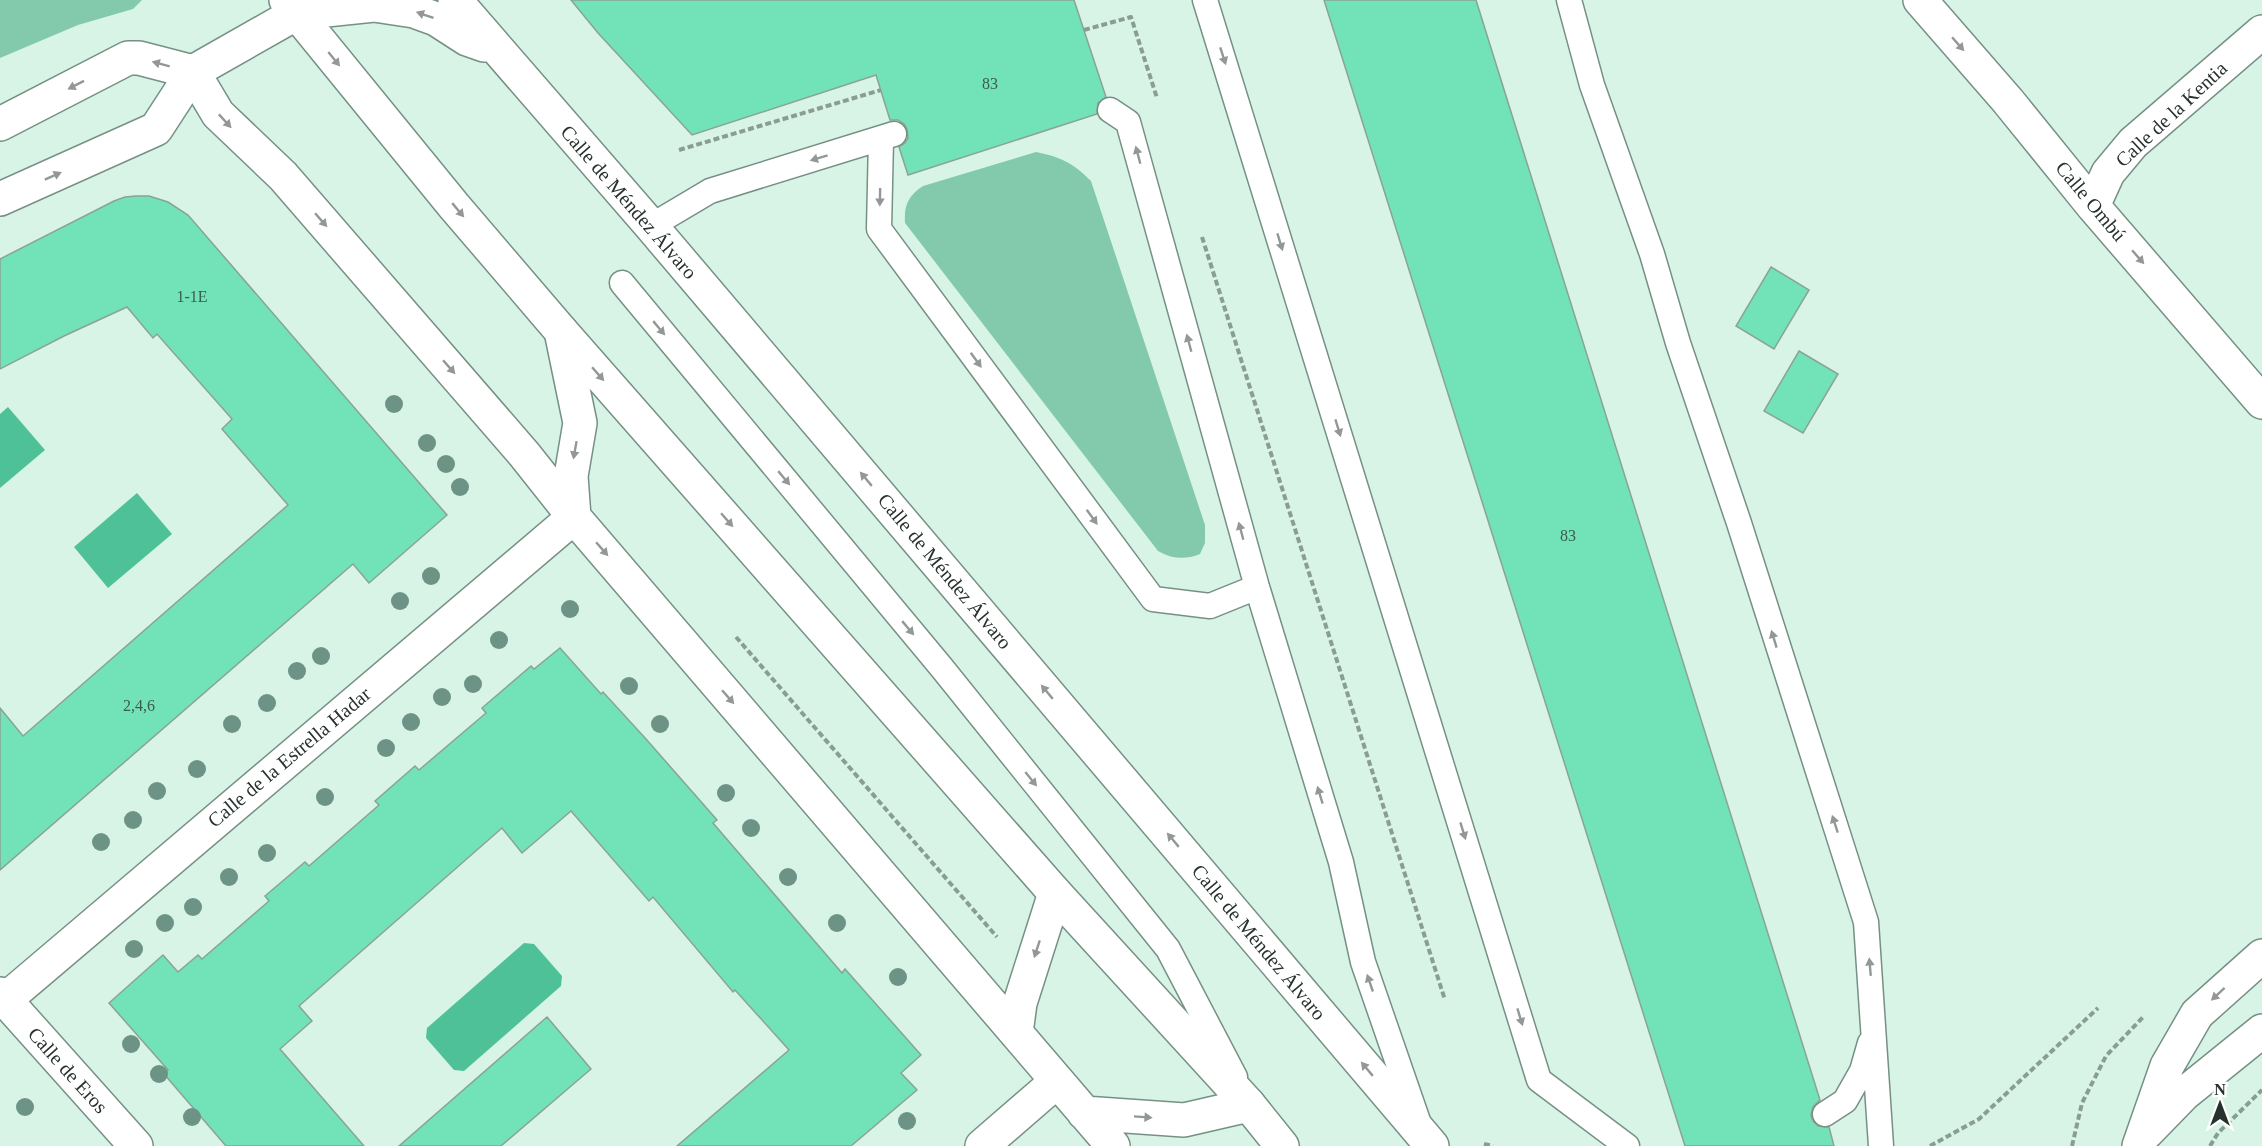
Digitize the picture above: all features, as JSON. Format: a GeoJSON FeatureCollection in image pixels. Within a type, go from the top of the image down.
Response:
{"type":"FeatureCollection","features":[{"type":"Feature","properties":{"kind":"street","name":"Calle de Méndez Álvaro"},"geometry":{"type":"LineString","coordinates":[[454,0],[651,226],[1428,1142]]}},
{"type":"Feature","properties":{"kind":"street","name":"Calle Ombú"},"geometry":{"type":"LineString","coordinates":[[1920,0],[2008,100],[2093,206],[2262,402]]}},
{"type":"Feature","properties":{"kind":"street"},"geometry":{"type":"LineString","coordinates":[[0,199],[156,129],[193,72],[299,4],[374,5],[414,11],[436,19],[466,39],[496,49]]}},
{"type":"Feature","properties":{"kind":"street"},"geometry":{"type":"LineString","coordinates":[[299,4],[454,206],[561,331],[1054,893],[1249,1105],[1282,1146]]}},
{"type":"Feature","properties":{"kind":"street","name":"Calle de la Kentia"},"geometry":{"type":"LineString","coordinates":[[2093,206],[2108,173],[2133,143],[2262,32]]}},
{"type":"Feature","properties":{"kind":"street"},"geometry":{"type":"LineString","coordinates":[[0,124],[128,58],[139,58],[193,72],[218,114],[283,176],[524,454],[574,517],[1113,1146]]}},
{"type":"Feature","properties":{"kind":"street"},"geometry":{"type":"LineString","coordinates":[[561,331],[580,423],[571,476],[574,517]]}},
{"type":"Feature","properties":{"kind":"street","name":"Calle de la Estrella Hadar"},"geometry":{"type":"LineString","coordinates":[[2,997],[574,517]]}},
{"type":"Feature","properties":{"kind":"street"},"geometry":{"type":"LineString","coordinates":[[1016,1033],[1020,1003],[1054,893]]}},
{"type":"Feature","properties":{"kind":"street"},"geometry":{"type":"LineString","coordinates":[[2141,1141],[2167,1066],[2197,1014],[2262,956]]}},
{"type":"Feature","properties":{"kind":"street","name":"Calle de Eros"},"geometry":{"type":"LineString","coordinates":[[2,997],[136,1146]]}},
{"type":"Feature","properties":{"kind":"street"},"geometry":{"type":"LineString","coordinates":[[2141,1141],[2184,1094],[2262,1031]]}},
{"type":"Feature","properties":{"kind":"street"},"geometry":{"type":"LineString","coordinates":[[982,1146],[1056,1082]]}},
{"type":"Feature","properties":{"kind":"street"},"geometry":{"type":"LineString","coordinates":[[1084,1113],[1184,1120],[1249,1105]]}},
{"type":"Feature","properties":{"kind":"lane"},"geometry":{"type":"LineString","coordinates":[[1205,0],[1539,1080],[1627,1146]]}},
{"type":"Feature","properties":{"kind":"lane"},"geometry":{"type":"LineString","coordinates":[[1569,0],[1592,85],[1652,254],[1678,343],[1739,523],[1866,922],[1875,1026],[1881,1146]]}},
{"type":"Feature","properties":{"kind":"lane"},"geometry":{"type":"LineString","coordinates":[[1110,110],[1128,122],[1257,587],[1341,862],[1363,962],[1428,1142]]}},
{"type":"Feature","properties":{"kind":"lane"},"geometry":{"type":"LineString","coordinates":[[651,226],[710,191],[888,136],[879,229],[1153,599],[1210,606],[1257,587]]}},
{"type":"Feature","properties":{"kind":"lane"},"geometry":{"type":"LineString","coordinates":[[622,283],[934,659],[1168,949],[1249,1105]]}},
{"type":"Feature","properties":{"kind":"lane"},"geometry":{"type":"LineString","coordinates":[[1825,1114],[1845,1101],[1862,1071],[1875,1026]]}},
{"type":"Feature","properties":{"kind":"path"},"geometry":{"type":"LineString","coordinates":[[1084,30],[1131,16],[1159,104]]}},
{"type":"Feature","properties":{"kind":"path"},"geometry":{"type":"LineString","coordinates":[[679,150],[880,90]]}},
{"type":"Feature","properties":{"kind":"path"},"geometry":{"type":"LineString","coordinates":[[1199,229],[1445,1000]]}},
{"type":"Feature","properties":{"kind":"path"},"geometry":{"type":"LineString","coordinates":[[734,635],[999,940]]}},
{"type":"Feature","properties":{"kind":"path"},"geometry":{"type":"LineString","coordinates":[[1933,1145],[1979,1119],[2098,1008]]}},
{"type":"Feature","properties":{"kind":"path"},"geometry":{"type":"LineString","coordinates":[[2210,1146],[2218,1133],[2262,1090]]}},
{"type":"Feature","properties":{"kind":"path"},"geometry":{"type":"LineString","coordinates":[[1484,1144],[1493,1146]]}},
{"type":"Feature","properties":{"kind":"shaded area"},"geometry":{"type":"Polygon","coordinates":[[[0,0],[142,0],[133,9],[78,25],[0,58],[0,0]]]}},
{"type":"Feature","properties":{"kind":"shaded area"},"geometry":{"type":"Polygon","coordinates":[[[1036,152],[1066,162],[1091,181],[1205,525],[1205,543],[1200,554],[1179,558],[1158,551],[905,223],[908,201],[923,186],[1036,152]]]}},
{"type":"Feature","properties":{"kind":"shaded area"},"geometry":{"type":"Polygon","coordinates":[[[8,407],[45,450],[0,488],[0,414],[8,407]]]}},
{"type":"Feature","properties":{"kind":"shaded area"},"geometry":{"type":"Polygon","coordinates":[[[137,493],[172,534],[108,588],[74,547],[137,493]]]}},
{"type":"Feature","properties":{"kind":"shaded area"},"geometry":{"type":"Polygon","coordinates":[[[524,943],[534,944],[562,976],[561,986],[464,1071],[454,1070],[426,1038],[427,1028],[524,943]]]}},
{"type":"Feature","properties":{"kind":"building"},"geometry":{"type":"Polygon","coordinates":[[[571,0],[1074,0],[1106,97],[1098,103],[1097,114],[908,175],[899,147],[908,138],[907,129],[898,120],[890,120],[876,75],[692,135],[598,33],[571,0]]]}},
{"type":"Feature","properties":{"kind":"building"},"geometry":{"type":"Polygon","coordinates":[[[1324,0],[1476,0],[1820,1100],[1813,1107],[1811,1115],[1818,1126],[1829,1127],[1834,1146],[1685,1146],[1324,0]]]}},
{"type":"Feature","properties":{"kind":"building"},"geometry":{"type":"Polygon","coordinates":[[[136,196],[149,196],[168,202],[188,215],[447,515],[369,583],[353,564],[0,870],[0,708],[23,736],[288,505],[222,429],[232,419],[157,334],[153,338],[127,307],[0,369],[0,259],[114,201],[136,196]]]}},
{"type":"Feature","properties":{"kind":"building"},"geometry":{"type":"Polygon","coordinates":[[[1771,267],[1809,290],[1774,349],[1736,326],[1771,267]]]}},
{"type":"Feature","properties":{"kind":"building"},"geometry":{"type":"Polygon","coordinates":[[[1799,351],[1838,374],[1803,433],[1764,411],[1799,351]]]}},
{"type":"Feature","properties":{"kind":"building"},"geometry":{"type":"Polygon","coordinates":[[[560,648],[646,739],[717,820],[713,823],[842,973],[845,969],[921,1055],[901,1073],[917,1090],[851,1146],[677,1146],[789,1050],[735,990],[733,992],[653,897],[649,901],[571,811],[522,853],[502,828],[299,1006],[312,1021],[280,1049],[364,1146],[226,1146],[164,1074],[168,1070],[109,1003],[163,955],[178,972],[198,955],[202,959],[269,901],[265,896],[305,862],[309,866],[379,805],[375,801],[415,766],[419,770],[486,713],[482,708],[531,666],[534,669],[560,648]]]}},
{"type":"Feature","properties":{"kind":"building"},"geometry":{"type":"Polygon","coordinates":[[[547,1017],[591,1069],[501,1146],[399,1146],[547,1017]]]}}]}
